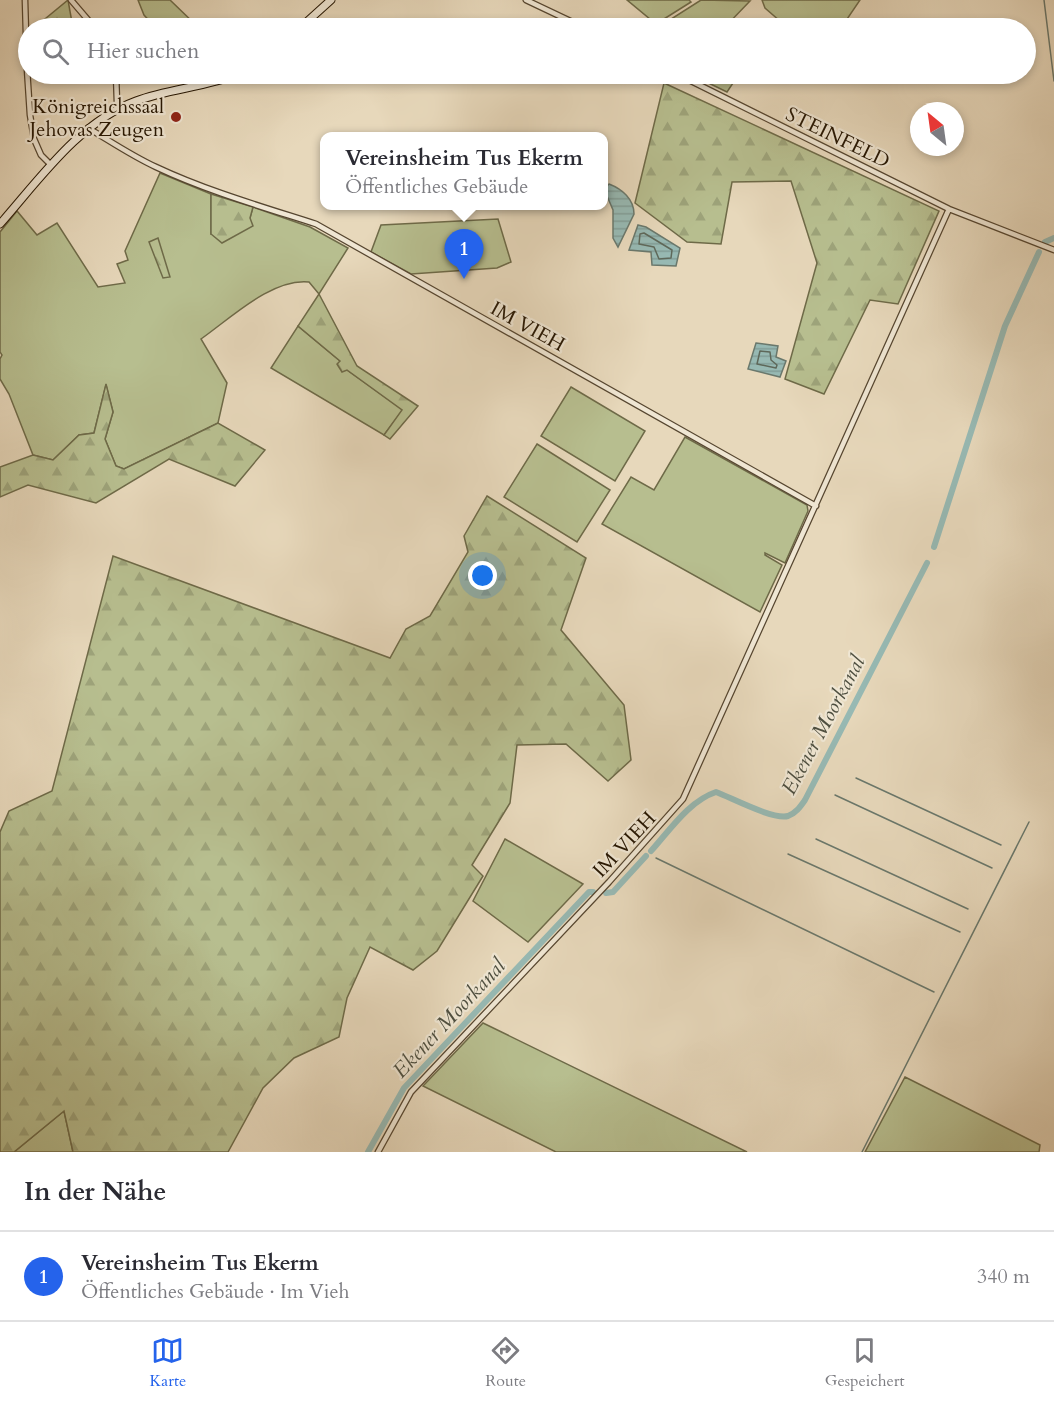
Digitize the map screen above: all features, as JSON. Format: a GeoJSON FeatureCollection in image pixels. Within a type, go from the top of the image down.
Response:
{"type":"FeatureCollection","features":[{"type":"Feature","properties":{"kind":"street"},"geometry":{"type":"LineString","coordinates":[[26,0],[26,18]]}},
{"type":"Feature","properties":{"kind":"street"},"geometry":{"type":"LineString","coordinates":[[71,0],[86,18]]}},
{"type":"Feature","properties":{"kind":"street"},"geometry":{"type":"LineString","coordinates":[[311,18],[331,0]]}},
{"type":"Feature","properties":{"kind":"street"},"geometry":{"type":"LineString","coordinates":[[526,0],[564,18]]}},
{"type":"Feature","properties":{"kind":"street"},"geometry":{"type":"LineString","coordinates":[[28,84],[32,131],[38,149],[52,166]]}},
{"type":"Feature","properties":{"kind":"street"},"geometry":{"type":"LineString","coordinates":[[116,84],[117,103],[120,107]]}},
{"type":"Feature","properties":{"kind":"street"},"geometry":{"type":"LineString","coordinates":[[0,224],[88,128],[120,107],[153,96],[204,84]]}},
{"type":"Feature","properties":{"kind":"street","name":"STEINFELD"},"geometry":{"type":"LineString","coordinates":[[697,84],[949,209],[1054,250]]}},
{"type":"Feature","properties":{"kind":"street","name":"IM VIEH"},"geometry":{"type":"LineString","coordinates":[[88,128],[146,162],[174,175],[316,224],[816,506]]}},
{"type":"Feature","properties":{"kind":"street","name":"IM VIEH"},"geometry":{"type":"LineString","coordinates":[[378,1152],[411,1092],[602,890],[683,799],[949,209]]}},
{"type":"Feature","properties":{"kind":"green space"},"geometry":{"type":"Polygon","coordinates":[[[68,0],[71,18],[46,18],[68,0]]]}},
{"type":"Feature","properties":{"kind":"green space"},"geometry":{"type":"Polygon","coordinates":[[[138,0],[170,0],[189,18],[147,18],[138,0]]]}},
{"type":"Feature","properties":{"kind":"green space"},"geometry":{"type":"Polygon","coordinates":[[[627,0],[689,0],[691,2],[666,18],[649,18],[627,0]]]}},
{"type":"Feature","properties":{"kind":"green space"},"geometry":{"type":"Polygon","coordinates":[[[701,0],[750,1],[734,18],[673,18],[701,0]]]}},
{"type":"Feature","properties":{"kind":"green space"},"geometry":{"type":"Polygon","coordinates":[[[762,0],[860,0],[848,18],[776,18],[765,8],[762,0]]]}},
{"type":"Feature","properties":{"kind":"green space"},"geometry":{"type":"Polygon","coordinates":[[[664,84],[666,84],[939,211],[898,304],[870,300],[824,394],[785,379],[817,263],[791,181],[732,182],[721,244],[687,242],[635,203],[664,84]]]}},
{"type":"Feature","properties":{"kind":"green space"},"geometry":{"type":"Polygon","coordinates":[[[711,84],[732,84],[727,92],[711,84]]]}},
{"type":"Feature","properties":{"kind":"green space"},"geometry":{"type":"Polygon","coordinates":[[[160,173],[211,194],[211,234],[250,218],[253,207],[310,227],[348,248],[319,294],[309,282],[295,282],[281,286],[252,301],[201,339],[227,383],[218,423],[124,469],[116,466],[105,439],[113,412],[106,385],[94,433],[79,435],[53,460],[33,455],[9,394],[0,379],[2,355],[0,352],[0,232],[17,211],[37,235],[57,223],[98,287],[125,283],[117,264],[128,260],[125,251],[160,173]]]}},
{"type":"Feature","properties":{"kind":"green space"},"geometry":{"type":"Polygon","coordinates":[[[211,194],[253,207],[250,218],[253,226],[222,243],[211,234],[211,194]]]}},
{"type":"Feature","properties":{"kind":"green space"},"geometry":{"type":"Polygon","coordinates":[[[498,219],[511,262],[497,268],[411,274],[371,252],[381,225],[498,219]]]}},
{"type":"Feature","properties":{"kind":"green space"},"geometry":{"type":"Polygon","coordinates":[[[158,238],[170,277],[163,278],[149,242],[158,238]]]}},
{"type":"Feature","properties":{"kind":"green space"},"geometry":{"type":"Polygon","coordinates":[[[319,294],[357,366],[418,406],[390,439],[384,435],[402,410],[347,370],[342,372],[337,364],[340,361],[298,326],[319,294]]]}},
{"type":"Feature","properties":{"kind":"green space"},"geometry":{"type":"Polygon","coordinates":[[[298,326],[340,361],[347,370],[403,410],[384,435],[271,368],[298,326]]]}},
{"type":"Feature","properties":{"kind":"green space"},"geometry":{"type":"Polygon","coordinates":[[[106,384],[113,412],[105,439],[116,466],[124,469],[218,423],[265,450],[235,486],[169,459],[96,503],[28,485],[0,497],[0,467],[33,455],[53,460],[79,435],[94,433],[106,384]]]}},
{"type":"Feature","properties":{"kind":"green space"},"geometry":{"type":"Polygon","coordinates":[[[571,387],[645,431],[615,481],[541,436],[571,387]]]}},
{"type":"Feature","properties":{"kind":"green space"},"geometry":{"type":"Polygon","coordinates":[[[685,437],[807,505],[808,511],[785,563],[765,553],[782,565],[760,612],[602,524],[631,477],[654,490],[685,437]]]}},
{"type":"Feature","properties":{"kind":"green space"},"geometry":{"type":"Polygon","coordinates":[[[537,444],[610,490],[577,542],[504,497],[537,444]]]}},
{"type":"Feature","properties":{"kind":"green space"},"geometry":{"type":"Polygon","coordinates":[[[487,496],[586,558],[561,630],[624,705],[631,760],[608,781],[566,744],[517,745],[510,803],[472,865],[483,876],[437,951],[413,970],[370,947],[347,998],[339,1037],[294,1058],[263,1088],[228,1152],[73,1152],[64,1111],[14,1152],[0,1152],[0,832],[9,811],[52,791],[113,556],[390,658],[406,629],[430,616],[468,552],[464,536],[487,496]]]}},
{"type":"Feature","properties":{"kind":"green space"},"geometry":{"type":"Polygon","coordinates":[[[505,839],[583,884],[528,942],[473,901],[505,839]]]}},
{"type":"Feature","properties":{"kind":"green space"},"geometry":{"type":"Polygon","coordinates":[[[483,1023],[747,1152],[556,1152],[423,1086],[483,1023]]]}},
{"type":"Feature","properties":{"kind":"green space"},"geometry":{"type":"Polygon","coordinates":[[[905,1077],[1040,1145],[1039,1152],[865,1152],[905,1077]]]}},
{"type":"Feature","properties":{"kind":"green space"},"geometry":{"type":"Polygon","coordinates":[[[64,1111],[73,1152],[14,1152],[64,1111]]]}},
{"type":"Feature","properties":{"kind":"water"},"geometry":{"type":"Polygon","coordinates":[[[608,185],[626,195],[632,204],[634,214],[618,247],[613,238],[613,210],[608,198],[608,185]]]}},
{"type":"Feature","properties":{"kind":"water"},"geometry":{"type":"Polygon","coordinates":[[[638,225],[646,227],[680,248],[676,266],[652,265],[651,252],[629,250],[638,225]]]}},
{"type":"Feature","properties":{"kind":"water"},"geometry":{"type":"Polygon","coordinates":[[[756,343],[778,346],[776,357],[786,361],[780,377],[748,369],[756,343]]]}},
{"type":"Feature","properties":{"kind":"waterway"},"geometry":{"type":"LineString","coordinates":[[1044,0],[1054,81]]}},
{"type":"Feature","properties":{"kind":"waterway","name":"Ekener Moorkanal"},"geometry":{"type":"LineString","coordinates":[[1045,242],[1054,238]]}},
{"type":"Feature","properties":{"kind":"waterway","name":"Ekener Moorkanal"},"geometry":{"type":"LineString","coordinates":[[934,547],[1005,326],[1039,252]]}},
{"type":"Feature","properties":{"kind":"waterway","name":"Ekener Moorkanal"},"geometry":{"type":"LineString","coordinates":[[651,851],[689,809],[706,796],[716,792],[773,815],[788,816],[798,810],[927,563]]}},
{"type":"Feature","properties":{"kind":"waterway"},"geometry":{"type":"LineString","coordinates":[[856,778],[1001,845]]}},
{"type":"Feature","properties":{"kind":"waterway"},"geometry":{"type":"LineString","coordinates":[[835,795],[992,868]]}},
{"type":"Feature","properties":{"kind":"waterway"},"geometry":{"type":"LineString","coordinates":[[862,1152],[1029,822]]}},
{"type":"Feature","properties":{"kind":"waterway"},"geometry":{"type":"LineString","coordinates":[[816,839],[968,909]]}},
{"type":"Feature","properties":{"kind":"waterway"},"geometry":{"type":"LineString","coordinates":[[788,854],[960,932]]}},
{"type":"Feature","properties":{"kind":"waterway","name":"Ekener Moorkanal"},"geometry":{"type":"LineString","coordinates":[[606,893],[613,892],[646,856]]}},
{"type":"Feature","properties":{"kind":"waterway"},"geometry":{"type":"LineString","coordinates":[[656,858],[934,992]]}},
{"type":"Feature","properties":{"kind":"waterway","name":"Ekener Moorkanal"},"geometry":{"type":"LineString","coordinates":[[368,1152],[404,1088],[589,892],[593,892]]}},
{"type":"Feature","properties":{"kind":"place","name":"Königreichssaal Jehovas Zeugen"},"geometry":{"type":"Point","coordinates":[176,117]}},
{"type":"Feature","properties":{"kind":"place","name":"Vereinsheim Tus Ekerm"},"geometry":{"type":"Point","coordinates":[464,279]}}]}
